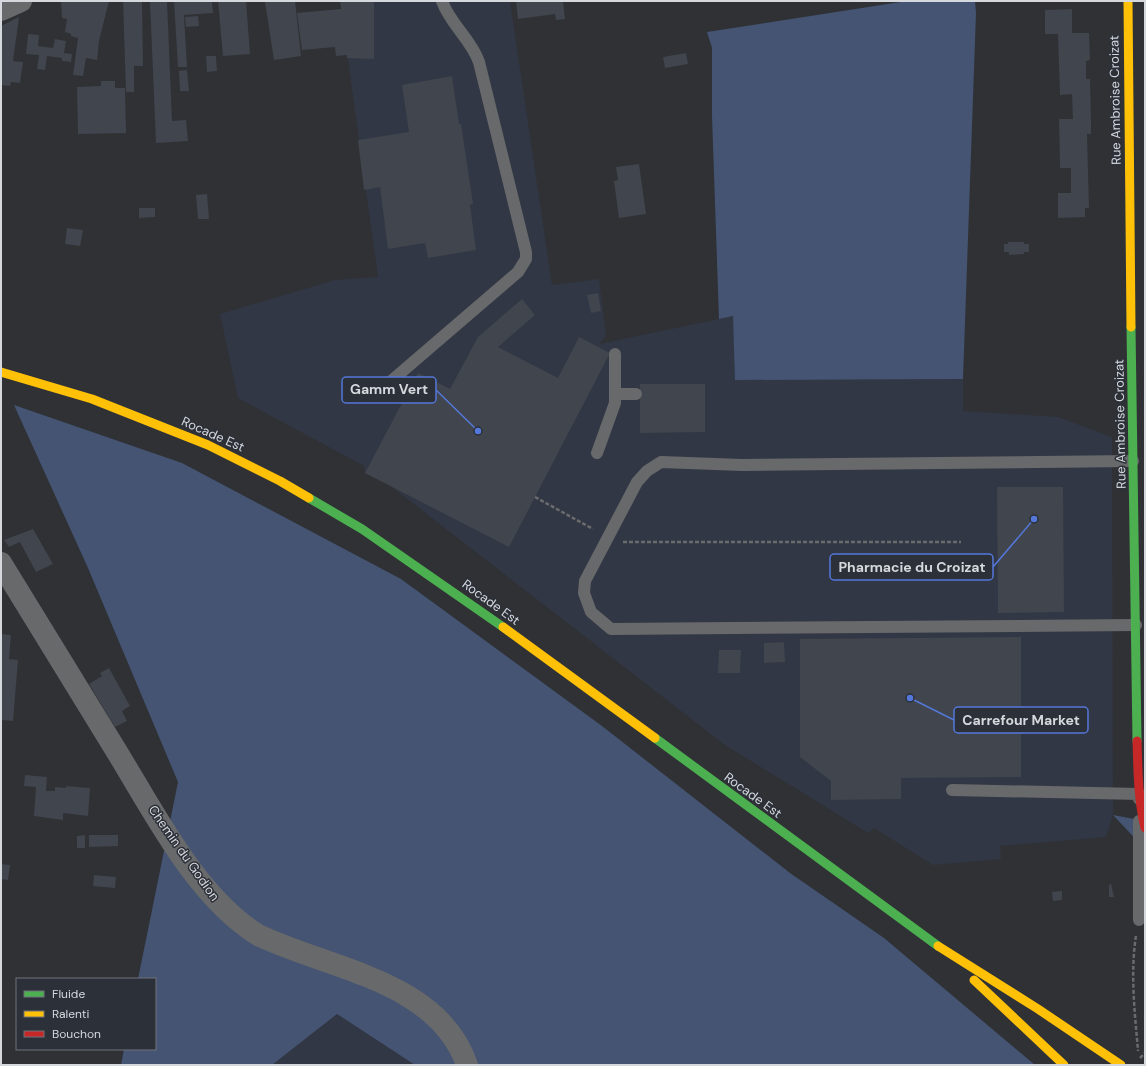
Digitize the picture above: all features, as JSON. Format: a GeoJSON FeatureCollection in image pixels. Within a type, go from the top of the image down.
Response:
{"type":"FeatureCollection","features":[{"type":"Feature","properties":{"kind":"main road","name":"Rue Ambroise Croizat"},"geometry":{"type":"LineString","coordinates":[[1123,1],[1127,19]]}},
{"type":"Feature","properties":{"kind":"main road","name":"Rue Ambroise Croizat"},"geometry":{"type":"LineString","coordinates":[[1128,1],[1127,19],[1136,625],[1141,656],[1139,794],[1145,828]]}},
{"type":"Feature","properties":{"kind":"main road","name":"Rocade Est"},"geometry":{"type":"LineString","coordinates":[[1,372],[66,391],[164,426],[231,456],[285,484],[362,528],[415,563],[526,643],[921,935]]}},
{"type":"Feature","properties":{"kind":"main road"},"geometry":{"type":"LineString","coordinates":[[921,935],[1009,1011],[1064,1065]]}},
{"type":"Feature","properties":{"kind":"main road"},"geometry":{"type":"LineString","coordinates":[[921,935],[1014,993],[1121,1065]]}},
{"type":"Feature","properties":{"kind":"street"},"geometry":{"type":"LineString","coordinates":[[1,10],[21,1]]}},
{"type":"Feature","properties":{"kind":"street","name":"Chemin du Godion"},"geometry":{"type":"LineString","coordinates":[[1,563],[156,815],[196,875],[220,904],[243,925],[271,941],[384,984],[414,999],[449,1032],[458,1044],[467,1065]]}},
{"type":"Feature","properties":{"kind":"lane"},"geometry":{"type":"LineString","coordinates":[[383,388],[518,272],[526,259],[524,244],[479,62],[471,44],[448,15],[442,1]]}},
{"type":"Feature","properties":{"kind":"lane"},"geometry":{"type":"LineString","coordinates":[[597,453],[613,412],[616,394],[615,354]]}},
{"type":"Feature","properties":{"kind":"lane"},"geometry":{"type":"LineString","coordinates":[[616,394],[636,394]]}},
{"type":"Feature","properties":{"kind":"lane"},"geometry":{"type":"LineString","coordinates":[[1133,461],[742,465],[661,462],[651,467],[642,475],[607,536],[587,575],[584,593],[591,612],[611,629],[1136,625]]}},
{"type":"Feature","properties":{"kind":"lane"},"geometry":{"type":"LineString","coordinates":[[952,790],[1139,794],[1139,920]]}},
{"type":"Feature","properties":{"kind":"path"},"geometry":{"type":"LineString","coordinates":[[535,497],[618,542],[961,542]]}},
{"type":"Feature","properties":{"kind":"path"},"geometry":{"type":"LineString","coordinates":[[1139,920],[1134,954],[1134,1000],[1139,1059]]}},
{"type":"Feature","properties":{"kind":"shaded area"},"geometry":{"type":"Polygon","coordinates":[[[340,1],[510,1],[552,285],[599,279],[606,336],[599,344],[733,316],[736,380],[963,379],[963,411],[1058,417],[1112,437],[1113,815],[1106,837],[1000,846],[1001,859],[933,865],[874,828],[868,833],[725,745],[388,484],[365,473],[364,466],[238,398],[220,314],[335,280],[378,277],[340,1]]]}},
{"type":"Feature","properties":{"kind":"shaded area"},"geometry":{"type":"Polygon","coordinates":[[[907,1],[975,1],[976,13],[963,379],[735,380],[733,316],[719,319],[712,116],[712,48],[707,32],[907,1]]]}},
{"type":"Feature","properties":{"kind":"shaded area"},"geometry":{"type":"Polygon","coordinates":[[[14,405],[182,463],[401,579],[602,726],[790,873],[884,938],[1035,1065],[415,1065],[337,1014],[272,1065],[121,1065],[124,1050],[156,1050],[156,978],[138,978],[178,782],[88,568],[14,405]]]}},
{"type":"Feature","properties":{"kind":"shaded area"},"geometry":{"type":"Polygon","coordinates":[[[1113,815],[1145,821],[1145,849],[1113,815]]]}},
{"type":"Feature","properties":{"kind":"shaded area"},"geometry":{"type":"Polygon","coordinates":[[[337,1014],[415,1065],[272,1065],[337,1014]]]}},
{"type":"Feature","properties":{"kind":"building"},"geometry":{"type":"Polygon","coordinates":[[[61,1],[109,1],[99,41],[97,60],[86,58],[83,76],[73,75],[78,38],[65,32],[67,19],[62,18],[61,1]]]}},
{"type":"Feature","properties":{"kind":"building"},"geometry":{"type":"Polygon","coordinates":[[[123,1],[142,1],[143,66],[134,66],[134,92],[126,92],[123,1]]]}},
{"type":"Feature","properties":{"kind":"building"},"geometry":{"type":"Polygon","coordinates":[[[150,1],[167,1],[172,121],[186,120],[188,141],[156,143],[150,1]]]}},
{"type":"Feature","properties":{"kind":"building"},"geometry":{"type":"Polygon","coordinates":[[[174,1],[212,1],[213,13],[184,15],[187,67],[178,67],[174,1]]]}},
{"type":"Feature","properties":{"kind":"building"},"geometry":{"type":"Polygon","coordinates":[[[218,1],[246,1],[250,54],[223,56],[218,1]]]}},
{"type":"Feature","properties":{"kind":"building"},"geometry":{"type":"Polygon","coordinates":[[[295,1],[301,56],[274,60],[265,2],[295,1]]]}},
{"type":"Feature","properties":{"kind":"building"},"geometry":{"type":"Polygon","coordinates":[[[340,1],[374,1],[374,59],[347,58],[347,55],[336,56],[335,47],[302,50],[297,13],[341,9],[340,1]]]}},
{"type":"Feature","properties":{"kind":"building"},"geometry":{"type":"Polygon","coordinates":[[[516,1],[563,1],[565,19],[556,20],[555,14],[518,19],[516,1]]]}},
{"type":"Feature","properties":{"kind":"building"},"geometry":{"type":"Polygon","coordinates":[[[1072,9],[1072,33],[1089,33],[1090,60],[1086,61],[1086,79],[1090,79],[1091,122],[1091,134],[1087,134],[1089,208],[1085,208],[1085,217],[1058,218],[1058,193],[1071,193],[1071,168],[1060,168],[1059,119],[1073,119],[1072,94],[1060,95],[1058,34],[1045,34],[1045,10],[1072,9]]]}},
{"type":"Feature","properties":{"kind":"building"},"geometry":{"type":"Polygon","coordinates":[[[198,16],[199,26],[186,27],[185,17],[198,16]]]}},
{"type":"Feature","properties":{"kind":"building"},"geometry":{"type":"Polygon","coordinates":[[[19,17],[13,61],[23,62],[20,83],[11,82],[10,86],[1,85],[1,26],[19,17]]]}},
{"type":"Feature","properties":{"kind":"building"},"geometry":{"type":"Polygon","coordinates":[[[28,34],[39,35],[38,46],[53,48],[55,39],[66,41],[64,53],[72,54],[71,62],[62,61],[62,58],[47,56],[45,70],[37,69],[39,55],[26,54],[28,34]]]}},
{"type":"Feature","properties":{"kind":"building"},"geometry":{"type":"Polygon","coordinates":[[[686,53],[688,64],[665,68],[663,57],[686,53]]]}},
{"type":"Feature","properties":{"kind":"building"},"geometry":{"type":"Polygon","coordinates":[[[206,56],[216,56],[217,71],[207,72],[206,56]]]}},
{"type":"Feature","properties":{"kind":"building"},"geometry":{"type":"Polygon","coordinates":[[[187,70],[189,91],[180,91],[179,71],[187,70]]]}},
{"type":"Feature","properties":{"kind":"building"},"geometry":{"type":"Polygon","coordinates":[[[452,76],[473,204],[470,205],[476,250],[428,258],[425,243],[388,249],[380,187],[364,190],[358,140],[409,132],[402,85],[452,76]]]}},
{"type":"Feature","properties":{"kind":"building"},"geometry":{"type":"Polygon","coordinates":[[[101,81],[115,81],[115,88],[125,88],[126,133],[78,134],[77,87],[101,86],[101,81]]]}},
{"type":"Feature","properties":{"kind":"building"},"geometry":{"type":"Polygon","coordinates":[[[639,164],[646,214],[619,218],[614,181],[618,180],[616,167],[639,164]]]}},
{"type":"Feature","properties":{"kind":"building"},"geometry":{"type":"Polygon","coordinates":[[[207,194],[209,219],[198,219],[196,195],[207,194]]]}},
{"type":"Feature","properties":{"kind":"building"},"geometry":{"type":"Polygon","coordinates":[[[139,208],[155,208],[155,217],[139,218],[139,208]]]}},
{"type":"Feature","properties":{"kind":"building"},"geometry":{"type":"Polygon","coordinates":[[[67,228],[83,230],[80,246],[65,244],[67,228]]]}},
{"type":"Feature","properties":{"kind":"building"},"geometry":{"type":"Polygon","coordinates":[[[1008,242],[1024,242],[1024,244],[1029,244],[1029,252],[1024,252],[1024,254],[1009,255],[1009,252],[1004,252],[1004,244],[1008,244],[1008,242]]]}},
{"type":"Feature","properties":{"kind":"building"},"geometry":{"type":"Polygon","coordinates":[[[598,293],[601,311],[591,313],[587,295],[598,293]]]}},
{"type":"Feature","properties":{"kind":"building"},"geometry":{"type":"Polygon","coordinates":[[[522,299],[535,315],[498,347],[558,378],[579,337],[610,353],[509,547],[365,473],[418,373],[450,389],[478,337],[522,299]]]}},
{"type":"Feature","properties":{"kind":"building"},"geometry":{"type":"Polygon","coordinates":[[[640,384],[705,384],[705,432],[640,433],[640,384]]]}},
{"type":"Feature","properties":{"kind":"building"},"geometry":{"type":"Polygon","coordinates":[[[997,487],[1063,487],[1064,612],[998,613],[997,487]]]}},
{"type":"Feature","properties":{"kind":"building"},"geometry":{"type":"Polygon","coordinates":[[[33,529],[53,564],[36,572],[20,542],[9,547],[4,540],[33,529]]]}},
{"type":"Feature","properties":{"kind":"building"},"geometry":{"type":"Polygon","coordinates":[[[1,634],[11,635],[9,659],[18,660],[13,721],[1,720],[1,634]]]}},
{"type":"Feature","properties":{"kind":"building"},"geometry":{"type":"Polygon","coordinates":[[[1021,637],[1021,777],[901,778],[901,799],[831,800],[831,781],[800,757],[800,639],[1021,637]]]}},
{"type":"Feature","properties":{"kind":"building"},"geometry":{"type":"Polygon","coordinates":[[[784,642],[785,662],[764,663],[764,643],[784,642]]]}},
{"type":"Feature","properties":{"kind":"building"},"geometry":{"type":"Polygon","coordinates":[[[719,650],[741,650],[740,673],[718,673],[719,650]]]}},
{"type":"Feature","properties":{"kind":"building"},"geometry":{"type":"Polygon","coordinates":[[[109,668],[130,706],[122,711],[127,721],[115,727],[89,684],[102,676],[100,673],[109,668]]]}},
{"type":"Feature","properties":{"kind":"building"},"geometry":{"type":"Polygon","coordinates":[[[25,775],[47,777],[46,791],[55,791],[55,787],[66,788],[66,786],[90,788],[88,816],[63,813],[63,820],[34,816],[36,787],[24,786],[25,775]]]}},
{"type":"Feature","properties":{"kind":"building"},"geometry":{"type":"Polygon","coordinates":[[[85,835],[85,848],[77,848],[77,836],[85,835]]]}},
{"type":"Feature","properties":{"kind":"building"},"geometry":{"type":"Polygon","coordinates":[[[89,835],[118,835],[118,846],[89,847],[89,835]]]}},
{"type":"Feature","properties":{"kind":"building"},"geometry":{"type":"Polygon","coordinates":[[[1,864],[10,865],[8,880],[1,879],[1,864]]]}},
{"type":"Feature","properties":{"kind":"building"},"geometry":{"type":"Polygon","coordinates":[[[94,875],[116,877],[115,888],[93,886],[94,875]]]}},
{"type":"Feature","properties":{"kind":"building"},"geometry":{"type":"Polygon","coordinates":[[[1111,884],[1114,897],[1109,897],[1109,885],[1111,884]]]}},
{"type":"Feature","properties":{"kind":"building"},"geometry":{"type":"Polygon","coordinates":[[[1062,891],[1062,900],[1053,901],[1052,892],[1062,891]]]}},
{"type":"Feature","properties":{"kind":"traffic: fast"},"geometry":{"type":"LineString","coordinates":[[1131,327],[1137,741]]}},
{"type":"Feature","properties":{"kind":"traffic: fast"},"geometry":{"type":"LineString","coordinates":[[309,498],[362,529],[503,627]]}},
{"type":"Feature","properties":{"kind":"traffic: fast"},"geometry":{"type":"LineString","coordinates":[[655,738],[938,946]]}},
{"type":"Feature","properties":{"kind":"traffic: slow"},"geometry":{"type":"LineString","coordinates":[[1128,1],[1131,327]]}},
{"type":"Feature","properties":{"kind":"traffic: slow"},"geometry":{"type":"LineString","coordinates":[[1,372],[92,399],[208,445],[280,481],[309,498]]}},
{"type":"Feature","properties":{"kind":"traffic: slow"},"geometry":{"type":"LineString","coordinates":[[503,627],[655,738]]}},
{"type":"Feature","properties":{"kind":"traffic: slow"},"geometry":{"type":"LineString","coordinates":[[938,946],[1038,1009],[1121,1065]]}},
{"type":"Feature","properties":{"kind":"traffic: slow"},"geometry":{"type":"LineString","coordinates":[[974,980],[1064,1065]]}},
{"type":"Feature","properties":{"kind":"traffic: jam"},"geometry":{"type":"LineString","coordinates":[[1137,741],[1140,796],[1145,828]]}},
{"type":"Feature","properties":{"kind":"place","name":"Gamm Vert"},"geometry":{"type":"Point","coordinates":[478,431]}},
{"type":"Feature","properties":{"kind":"place","name":"Pharmacie du Croizat"},"geometry":{"type":"Point","coordinates":[1034,519]}},
{"type":"Feature","properties":{"kind":"place","name":"Carrefour Market"},"geometry":{"type":"Point","coordinates":[910,698]}}]}
